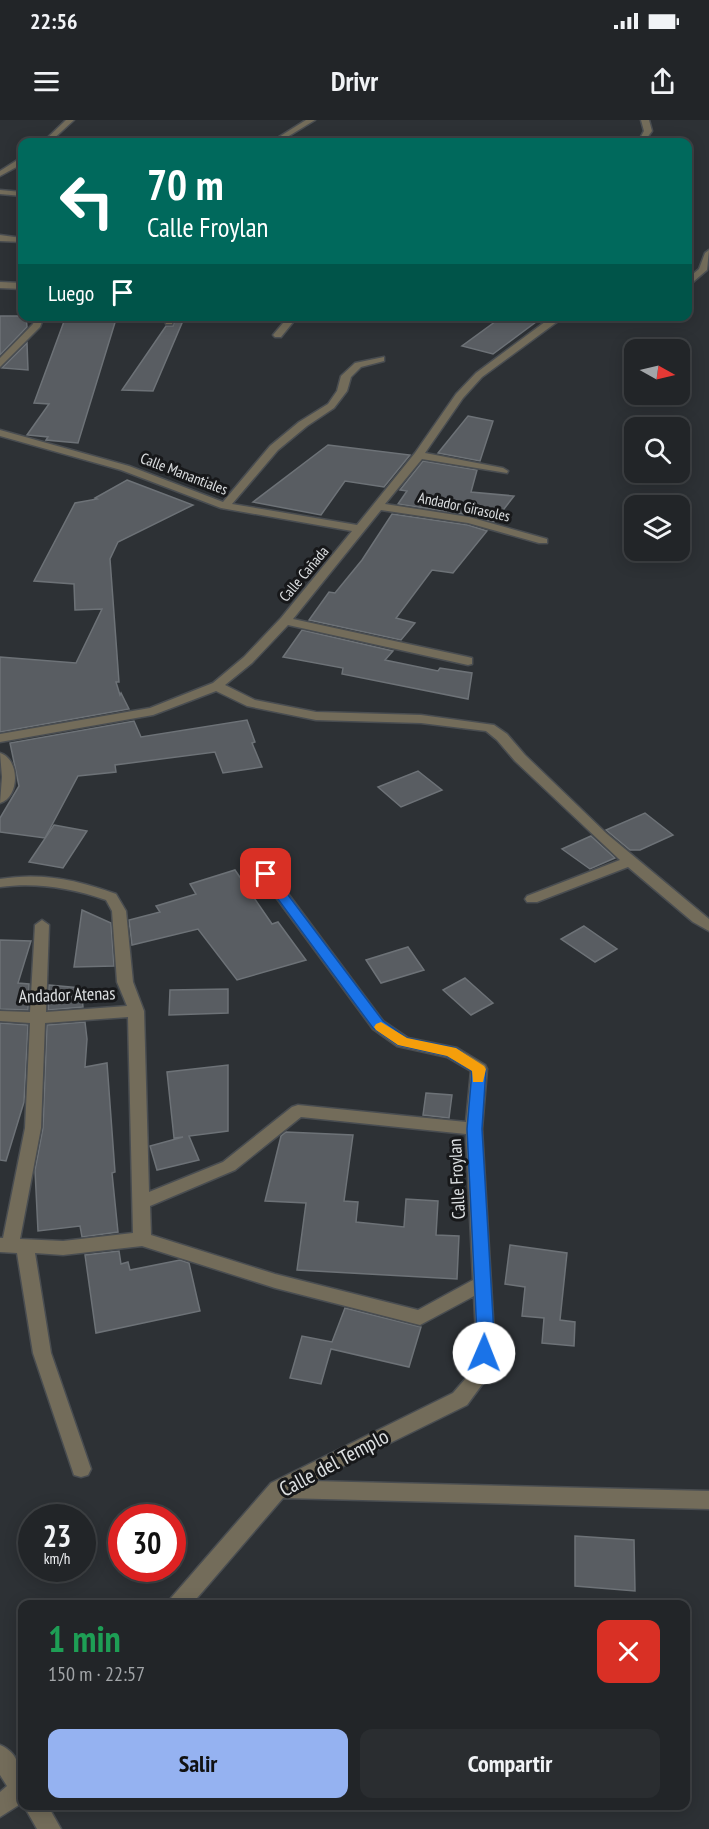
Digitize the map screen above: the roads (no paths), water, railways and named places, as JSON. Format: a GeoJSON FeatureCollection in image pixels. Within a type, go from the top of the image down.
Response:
{"type":"FeatureCollection","features":[{"type":"Feature","properties":{"kind":"street"},"geometry":{"type":"LineString","coordinates":[[50,138],[70,120]]}},
{"type":"Feature","properties":{"kind":"street"},"geometry":{"type":"LineString","coordinates":[[281,138],[312,120]]}},
{"type":"Feature","properties":{"kind":"street"},"geometry":{"type":"LineString","coordinates":[[644,138],[648,131],[645,120]]}},
{"type":"Feature","properties":{"kind":"street"},"geometry":{"type":"LineString","coordinates":[[0,174],[18,164]]}},
{"type":"Feature","properties":{"kind":"street"},"geometry":{"type":"LineString","coordinates":[[10,168],[18,169]]}},
{"type":"Feature","properties":{"kind":"street"},"geometry":{"type":"LineString","coordinates":[[0,192],[18,194]]}},
{"type":"Feature","properties":{"kind":"street"},"geometry":{"type":"LineString","coordinates":[[0,238],[18,240]]}},
{"type":"Feature","properties":{"kind":"street"},"geometry":{"type":"LineString","coordinates":[[692,280],[704,270],[709,253]]}},
{"type":"Feature","properties":{"kind":"street"},"geometry":{"type":"LineString","coordinates":[[0,285],[18,286]]}},
{"type":"Feature","properties":{"kind":"street"},"geometry":{"type":"LineString","coordinates":[[0,364],[38,321]]}},
{"type":"Feature","properties":{"kind":"street"},"geometry":{"type":"LineString","coordinates":[[278,335],[290,321]]}},
{"type":"Feature","properties":{"kind":"street","name":"Calle Cañada"},"geometry":{"type":"LineString","coordinates":[[0,738],[153,711],[217,686],[248,660],[285,621],[419,455],[459,396],[479,375],[552,321]]}},
{"type":"Feature","properties":{"kind":"street"},"geometry":{"type":"LineString","coordinates":[[225,506],[274,448],[303,424],[331,406],[342,391],[346,376],[358,365],[381,359]]}},
{"type":"Feature","properties":{"kind":"street","name":"Calle Manantiales"},"geometry":{"type":"LineString","coordinates":[[0,433],[125,468],[225,506],[361,529]]}},
{"type":"Feature","properties":{"kind":"street"},"geometry":{"type":"LineString","coordinates":[[419,455],[503,471]]}},
{"type":"Feature","properties":{"kind":"street","name":"Andador Girasoles"},"geometry":{"type":"LineString","coordinates":[[378,506],[469,520],[543,541]]}},
{"type":"Feature","properties":{"kind":"street"},"geometry":{"type":"LineString","coordinates":[[285,621],[468,661]]}},
{"type":"Feature","properties":{"kind":"street"},"geometry":{"type":"LineString","coordinates":[[217,686],[251,703],[316,716],[421,719],[489,728],[502,737],[520,758],[602,837],[709,926]]}},
{"type":"Feature","properties":{"kind":"street"},"geometry":{"type":"LineString","coordinates":[[0,757],[10,775],[6,790],[0,799]]}},
{"type":"Feature","properties":{"kind":"street"},"geometry":{"type":"LineString","coordinates":[[532,899],[631,861]]}},
{"type":"Feature","properties":{"kind":"street","name":"Calle Froylan"},"geometry":{"type":"LineString","coordinates":[[266,874],[378,1025],[403,1042],[451,1052],[479,1069],[474,1129],[485,1335],[483,1371]]}},
{"type":"Feature","properties":{"kind":"street"},"geometry":{"type":"LineString","coordinates":[[0,883],[14,880],[56,881],[111,897],[119,910],[125,982],[136,1011],[142,1239]]}},
{"type":"Feature","properties":{"kind":"street"},"geometry":{"type":"LineString","coordinates":[[42,925],[33,1128],[12,1246],[42,1353],[81,1469]]}},
{"type":"Feature","properties":{"kind":"street","name":"Andador Atenas"},"geometry":{"type":"LineString","coordinates":[[0,1016],[38,1018],[136,1011]]}},
{"type":"Feature","properties":{"kind":"street"},"geometry":{"type":"LineString","coordinates":[[141,1202],[229,1167],[298,1111],[474,1129]]}},
{"type":"Feature","properties":{"kind":"street"},"geometry":{"type":"LineString","coordinates":[[12,1246],[63,1248],[142,1239],[275,1281],[420,1318],[481,1284]]}},
{"type":"Feature","properties":{"kind":"street","name":"Calle del Templo"},"geometry":{"type":"LineString","coordinates":[[182,1600],[278,1489],[460,1398],[483,1371]]}},
{"type":"Feature","properties":{"kind":"street"},"geometry":{"type":"LineString","coordinates":[[278,1489],[709,1500]]}},
{"type":"Feature","properties":{"kind":"street"},"geometry":{"type":"LineString","coordinates":[[0,1756],[18,1782]]}},
{"type":"Feature","properties":{"kind":"street"},"geometry":{"type":"LineString","coordinates":[[0,1806],[18,1791]]}},
{"type":"Feature","properties":{"kind":"street"},"geometry":{"type":"LineString","coordinates":[[38,1810],[50,1829]]}}]}
